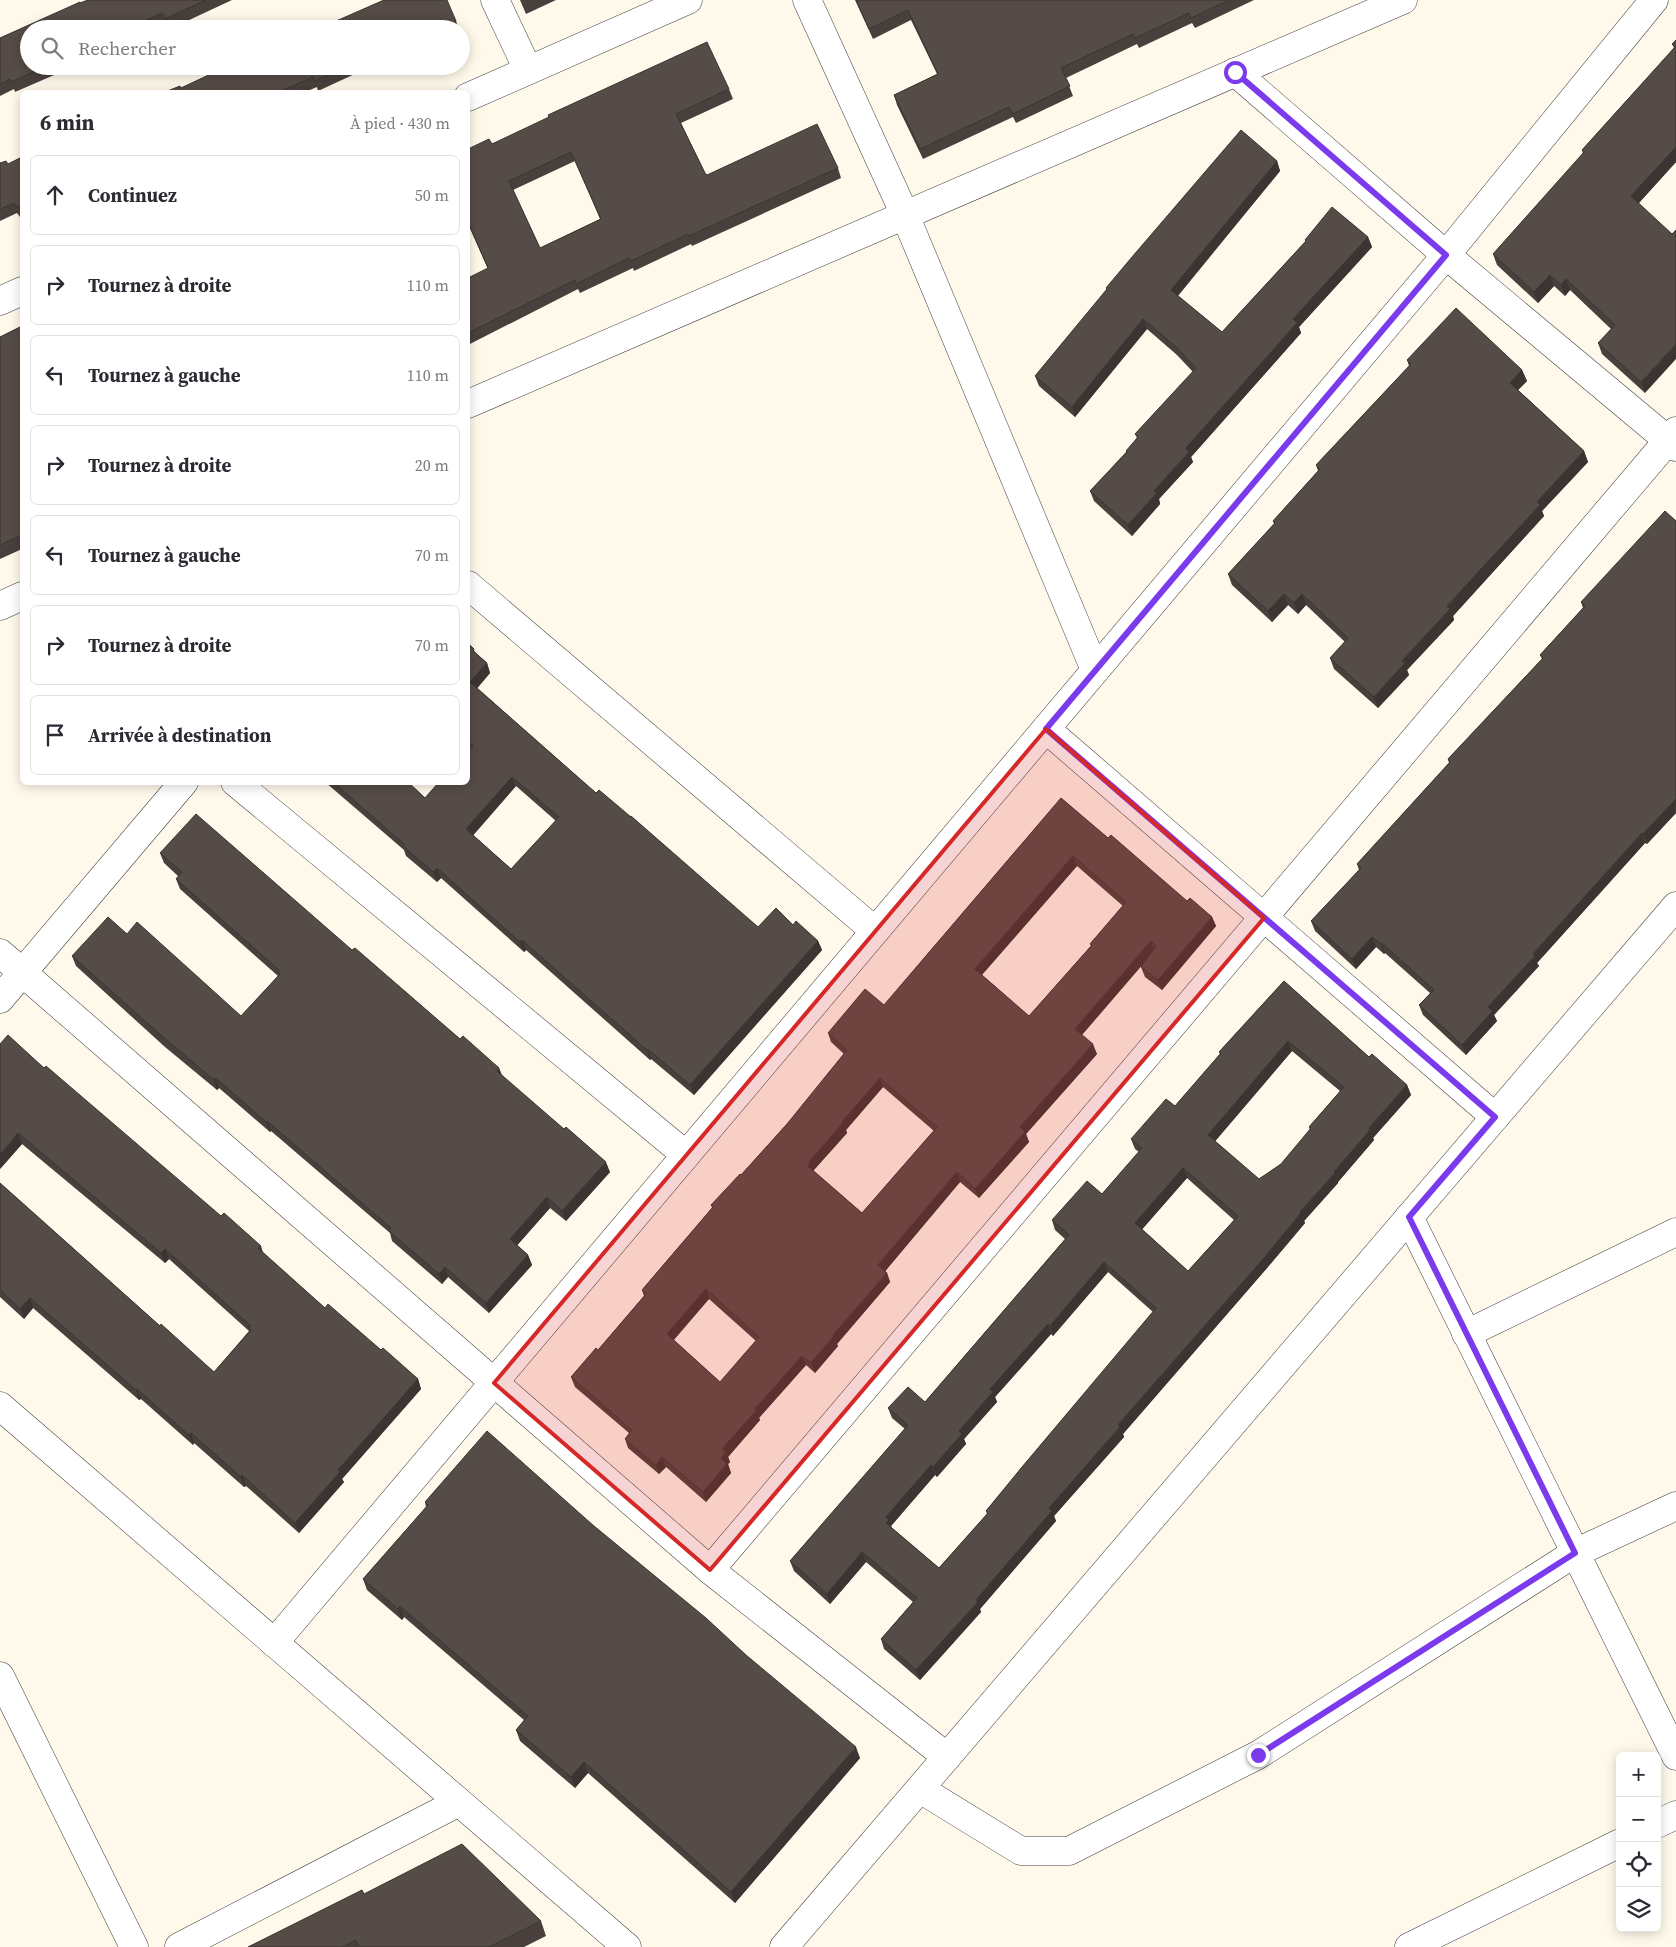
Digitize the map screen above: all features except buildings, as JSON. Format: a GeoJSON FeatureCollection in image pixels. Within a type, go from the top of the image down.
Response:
{"type":"FeatureCollection","features":[{"type":"Feature","properties":{"kind":"street"},"geometry":{"type":"LineString","coordinates":[[495,0],[528,70]]}},
{"type":"Feature","properties":{"kind":"street"},"geometry":{"type":"LineString","coordinates":[[470,95],[688,0]]}},
{"type":"Feature","properties":{"kind":"street"},"geometry":{"type":"LineString","coordinates":[[806,0],[904,215],[1096,670]]}},
{"type":"Feature","properties":{"kind":"street"},"geometry":{"type":"LineString","coordinates":[[470,403],[1403,0]]}},
{"type":"Feature","properties":{"kind":"street"},"geometry":{"type":"LineString","coordinates":[[274,1643],[1446,255],[1654,0]]}},
{"type":"Feature","properties":{"kind":"street"},"geometry":{"type":"LineString","coordinates":[[710,1570],[1673,440],[1446,255],[1235,72]]}},
{"type":"Feature","properties":{"kind":"street"},"geometry":{"type":"LineString","coordinates":[[0,301],[20,292]]}},
{"type":"Feature","properties":{"kind":"street"},"geometry":{"type":"LineString","coordinates":[[470,588],[875,931]]}},
{"type":"Feature","properties":{"kind":"street"},"geometry":{"type":"LineString","coordinates":[[1046,729],[1495,1117]]}},
{"type":"Feature","properties":{"kind":"street"},"geometry":{"type":"LineString","coordinates":[[0,999],[181,785]]}},
{"type":"Feature","properties":{"kind":"street"},"geometry":{"type":"LineString","coordinates":[[239,785],[686,1155]]}},
{"type":"Feature","properties":{"kind":"street"},"geometry":{"type":"LineString","coordinates":[[784,1947],[1676,906]]}},
{"type":"Feature","properties":{"kind":"street"},"geometry":{"type":"LineString","coordinates":[[0,953],[710,1570],[947,1757]]}},
{"type":"Feature","properties":{"kind":"street"},"geometry":{"type":"LineString","coordinates":[[1409,1217],[1676,1756]]}},
{"type":"Feature","properties":{"kind":"street"},"geometry":{"type":"LineString","coordinates":[[1466,1334],[1676,1232]]}},
{"type":"Feature","properties":{"kind":"street"},"geometry":{"type":"LineString","coordinates":[[0,1406],[627,1947]]}},
{"type":"Feature","properties":{"kind":"street"},"geometry":{"type":"LineString","coordinates":[[920,1789],[1021,1851],[1069,1851],[1258,1755],[1575,1553],[1676,1506]]}},
{"type":"Feature","properties":{"kind":"street"},"geometry":{"type":"LineString","coordinates":[[0,1676],[10,1722],[134,1947]]}},
{"type":"Feature","properties":{"kind":"street"},"geometry":{"type":"LineString","coordinates":[[179,1947],[459,1802]]}},
{"type":"Feature","properties":{"kind":"street"},"geometry":{"type":"LineString","coordinates":[[1661,1822],[1676,1815]]}},
{"type":"Feature","properties":{"kind":"street"},"geometry":{"type":"LineString","coordinates":[[1409,1947],[1616,1845]]}},
{"type":"Feature","properties":{"kind":"highlighted area"},"geometry":{"type":"Polygon","coordinates":[[[1046,729],[1264,918],[710,1570],[494,1383],[1046,729]]]}},
{"type":"Feature","properties":{"kind":"route"},"geometry":{"type":"LineString","coordinates":[[1235,72],[1446,255],[1046,729],[1495,1117],[1409,1217],[1575,1553],[1258,1755]]}}]}
